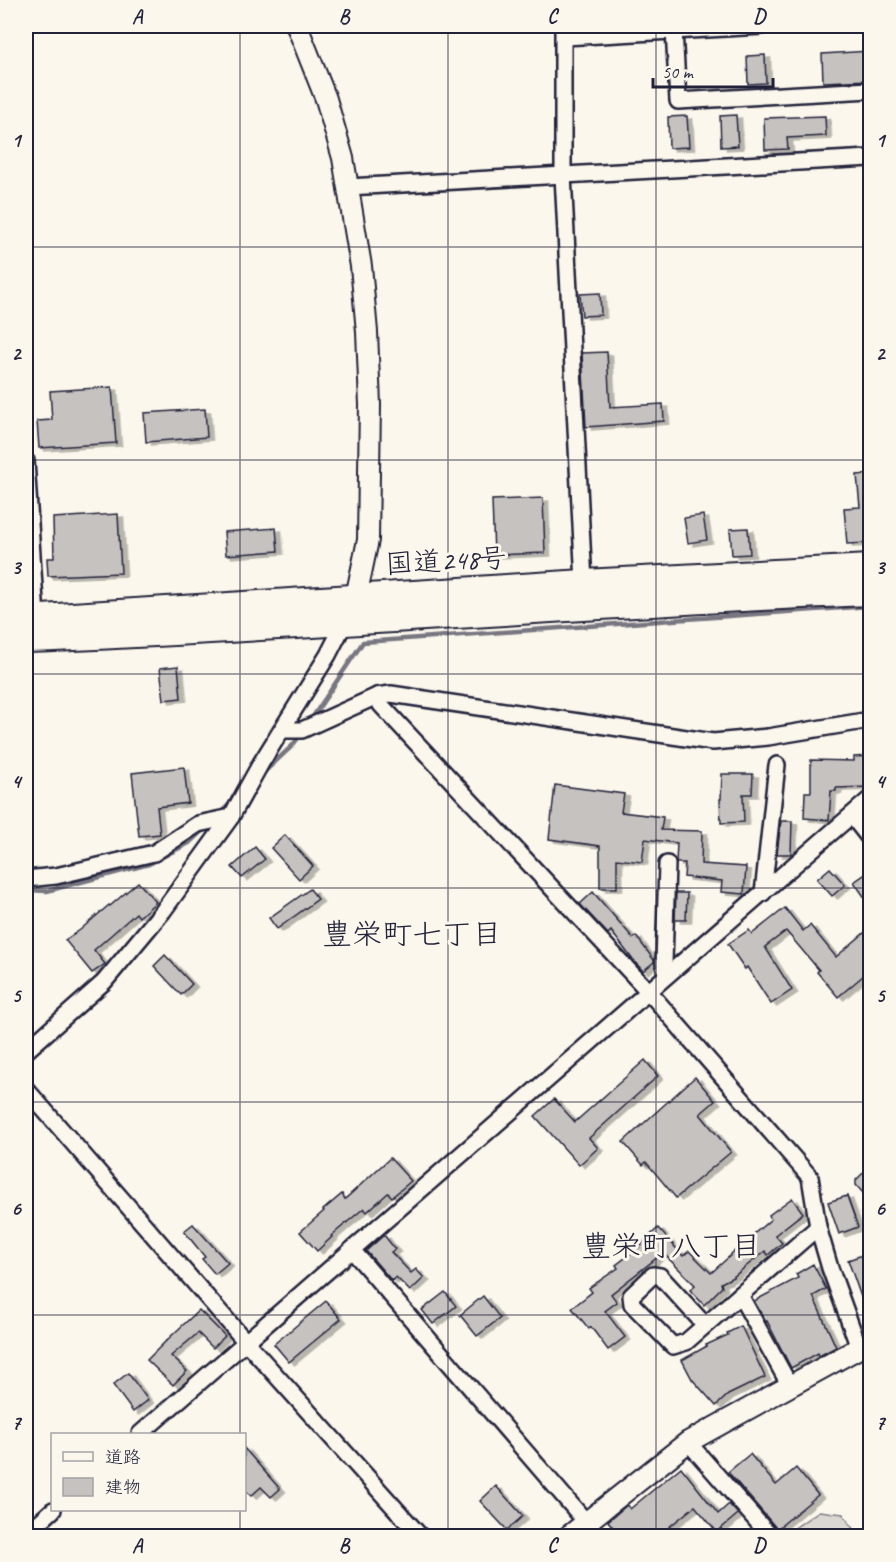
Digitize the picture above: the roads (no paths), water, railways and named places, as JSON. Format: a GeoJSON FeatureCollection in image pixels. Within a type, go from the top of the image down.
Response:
{"type":"FeatureCollection","features":[{"type":"Feature","properties":{"kind":"highway","name":"国道248号"},"geometry":{"type":"LineString","coordinates":[[29,625],[356,597],[870,568]]}},
{"type":"Feature","properties":{"kind":"highway","name":"国道248号"},"geometry":{"type":"LineString","coordinates":[[29,625],[345,623],[590,606],[870,592]]}},
{"type":"Feature","properties":{"kind":"street"},"geometry":{"type":"LineString","coordinates":[[26,1051],[104,982],[163,911],[231,817],[328,655],[356,597],[368,540],[370,405],[361,266],[343,158],[326,99],[297,26]]}},
{"type":"Feature","properties":{"kind":"street"},"geometry":{"type":"LineString","coordinates":[[584,583],[563,175],[563,31],[762,26]]}},
{"type":"Feature","properties":{"kind":"street"},"geometry":{"type":"LineString","coordinates":[[674,30],[678,101],[870,90]]}},
{"type":"Feature","properties":{"kind":"street"},"geometry":{"type":"LineString","coordinates":[[348,187],[870,158]]}},
{"type":"Feature","properties":{"kind":"street"},"geometry":{"type":"LineString","coordinates":[[26,461],[29,625]]}},
{"type":"Feature","properties":{"kind":"street"},"geometry":{"type":"LineString","coordinates":[[282,730],[302,729],[377,696],[392,694],[713,742],[768,737],[870,720]]}},
{"type":"Feature","properties":{"kind":"street"},"geometry":{"type":"LineString","coordinates":[[377,696],[381,705],[649,992],[810,1177],[818,1227],[830,1268],[865,1346],[688,1442],[592,1529],[569,1536]]}},
{"type":"Feature","properties":{"kind":"street"},"geometry":{"type":"LineString","coordinates":[[763,893],[777,765]]}},
{"type":"Feature","properties":{"kind":"street"},"geometry":{"type":"LineString","coordinates":[[141,1433],[870,799]]}},
{"type":"Feature","properties":{"kind":"street"},"geometry":{"type":"LineString","coordinates":[[852,816],[870,838]]}},
{"type":"Feature","properties":{"kind":"street"},"geometry":{"type":"LineString","coordinates":[[26,879],[56,876],[154,853],[198,824],[231,817]]}},
{"type":"Feature","properties":{"kind":"street"},"geometry":{"type":"LineString","coordinates":[[666,975],[664,963],[667,864]]}},
{"type":"Feature","properties":{"kind":"street"},"geometry":{"type":"LineString","coordinates":[[26,1089],[246,1342],[420,1536]]}},
{"type":"Feature","properties":{"kind":"street"},"geometry":{"type":"LineString","coordinates":[[705,1325],[660,1276],[653,1275],[631,1296],[632,1304],[673,1346],[686,1342],[818,1227]]}},
{"type":"Feature","properties":{"kind":"street"},"geometry":{"type":"LineString","coordinates":[[352,1250],[592,1529]]}},
{"type":"Feature","properties":{"kind":"street"},"geometry":{"type":"LineString","coordinates":[[740,1295],[790,1386]]}},
{"type":"Feature","properties":{"kind":"street"},"geometry":{"type":"LineString","coordinates":[[688,1442],[770,1536]]}},
{"type":"Feature","properties":{"kind":"street"},"geometry":{"type":"LineString","coordinates":[[26,1534],[51,1511]]}},
{"type":"Feature","properties":{"kind":"waterway"},"geometry":{"type":"LineString","coordinates":[[310,721],[363,642],[870,606]]}},
{"type":"Feature","properties":{"kind":"waterway"},"geometry":{"type":"LineString","coordinates":[[260,776],[292,746],[302,733]]}},
{"type":"Feature","properties":{"kind":"waterway"},"geometry":{"type":"LineString","coordinates":[[218,815],[232,802]]}},
{"type":"Feature","properties":{"kind":"waterway"},"geometry":{"type":"LineString","coordinates":[[26,890],[47,891],[149,864],[189,843],[206,827]]}},
{"type":"Feature","properties":{"kind":"district","name":"豊栄町七丁目"},"geometry":{"type":"Point","coordinates":[412,934]}},
{"type":"Feature","properties":{"kind":"district","name":"豊栄町八丁目"},"geometry":{"type":"Point","coordinates":[671,1246]}}]}
